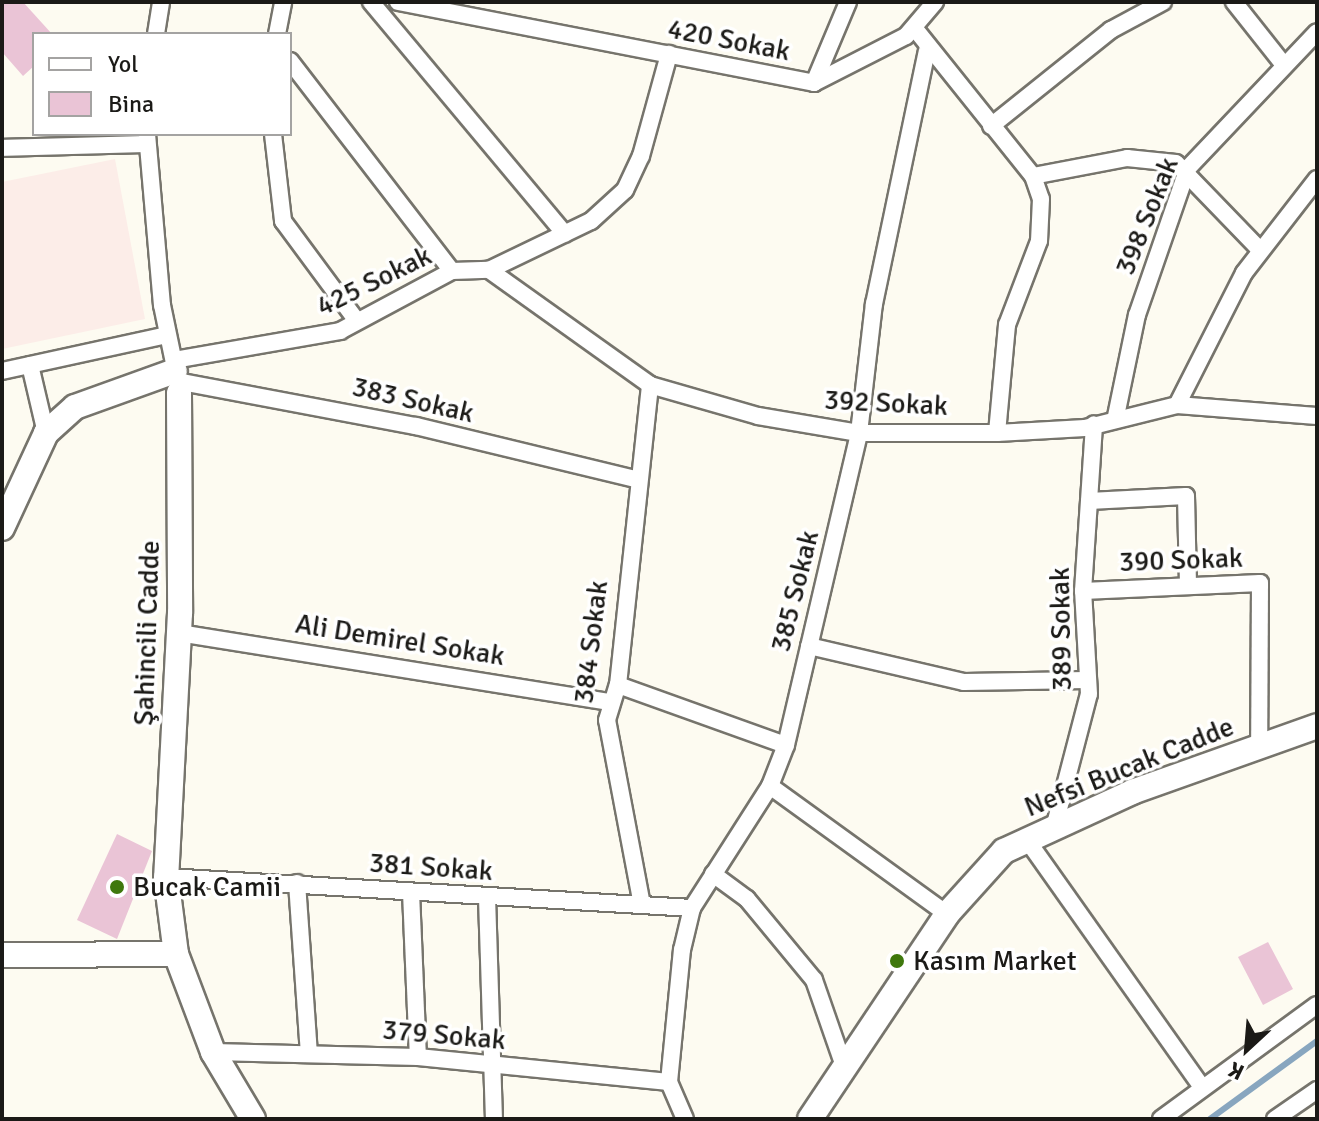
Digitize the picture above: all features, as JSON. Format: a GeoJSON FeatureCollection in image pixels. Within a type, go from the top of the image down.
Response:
{"type":"FeatureCollection","features":[{"type":"Feature","properties":{"kind":"street"},"geometry":{"type":"LineString","coordinates":[[156,32],[161,2]]}},
{"type":"Feature","properties":{"kind":"street"},"geometry":{"type":"LineString","coordinates":[[277,32],[283,2]]}},
{"type":"Feature","properties":{"kind":"street"},"geometry":{"type":"LineString","coordinates":[[371,2],[565,234]]}},
{"type":"Feature","properties":{"kind":"street","name":"420 Sokak"},"geometry":{"type":"LineString","coordinates":[[398,2],[814,83]]}},
{"type":"Feature","properties":{"kind":"street"},"geometry":{"type":"LineString","coordinates":[[814,83],[848,2]]}},
{"type":"Feature","properties":{"kind":"street"},"geometry":{"type":"LineString","coordinates":[[814,83],[916,30],[935,2]]}},
{"type":"Feature","properties":{"kind":"street"},"geometry":{"type":"LineString","coordinates":[[991,126],[1111,30],[1163,2]]}},
{"type":"Feature","properties":{"kind":"street"},"geometry":{"type":"LineString","coordinates":[[1234,2],[1284,65]]}},
{"type":"Feature","properties":{"kind":"street"},"geometry":{"type":"LineString","coordinates":[[916,30],[927,51],[1033,176],[1042,223],[1007,325],[997,433]]}},
{"type":"Feature","properties":{"kind":"street","name":"398 Sokak"},"geometry":{"type":"LineString","coordinates":[[1116,416],[1137,315],[1188,168],[1317,32]]}},
{"type":"Feature","properties":{"kind":"street","name":"385 Sokak"},"geometry":{"type":"LineString","coordinates":[[669,1082],[692,908],[770,786],[786,745],[859,433],[874,304],[927,51]]}},
{"type":"Feature","properties":{"kind":"street","name":"425 Sokak"},"geometry":{"type":"LineString","coordinates":[[176,376],[357,321],[452,271],[489,270],[565,234],[625,190],[648,141],[669,54]]}},
{"type":"Feature","properties":{"kind":"street"},"geometry":{"type":"LineString","coordinates":[[292,64],[452,271]]}},
{"type":"Feature","properties":{"kind":"street"},"geometry":{"type":"LineString","coordinates":[[273,136],[283,221],[357,321]]}},
{"type":"Feature","properties":{"kind":"street"},"geometry":{"type":"LineString","coordinates":[[2,148],[147,139]]}},
{"type":"Feature","properties":{"kind":"street","name":"Şahincili Cadde"},"geometry":{"type":"LineString","coordinates":[[147,139],[167,335],[176,376],[179,633],[166,877],[176,954],[213,1052],[253,1119]]}},
{"type":"Feature","properties":{"kind":"street"},"geometry":{"type":"LineString","coordinates":[[1033,176],[1127,158],[1188,168],[1260,250]]}},
{"type":"Feature","properties":{"kind":"street"},"geometry":{"type":"LineString","coordinates":[[1177,405],[1209,331],[1260,250],[1317,179]]}},
{"type":"Feature","properties":{"kind":"street","name":"392 Sokak"},"geometry":{"type":"LineString","coordinates":[[489,270],[650,385],[758,416],[859,433],[997,433],[1094,424],[1116,416],[1177,405],[1317,416]]}},
{"type":"Feature","properties":{"kind":"street"},"geometry":{"type":"LineString","coordinates":[[2,371],[167,335]]}},
{"type":"Feature","properties":{"kind":"street"},"geometry":{"type":"LineString","coordinates":[[30,365],[46,433]]}},
{"type":"Feature","properties":{"kind":"street"},"geometry":{"type":"LineString","coordinates":[[2,528],[46,433],[75,407],[176,376]]}},
{"type":"Feature","properties":{"kind":"street","name":"383 Sokak"},"geometry":{"type":"LineString","coordinates":[[176,376],[402,423],[635,479]]}},
{"type":"Feature","properties":{"kind":"street","name":"384 Sokak"},"geometry":{"type":"LineString","coordinates":[[642,905],[607,720],[618,685],[635,479],[650,385]]}},
{"type":"Feature","properties":{"kind":"street","name":"389 Sokak"},"geometry":{"type":"LineString","coordinates":[[1054,828],[1088,710],[1083,591],[1094,424]]}},
{"type":"Feature","properties":{"kind":"street"},"geometry":{"type":"LineString","coordinates":[[1089,501],[1186,496],[1188,584]]}},
{"type":"Feature","properties":{"kind":"street","name":"390 Sokak"},"geometry":{"type":"LineString","coordinates":[[1083,591],[1260,583],[1259,748]]}},
{"type":"Feature","properties":{"kind":"street","name":"Ali Demirel Sokak"},"geometry":{"type":"LineString","coordinates":[[179,633],[612,702]]}},
{"type":"Feature","properties":{"kind":"street"},"geometry":{"type":"LineString","coordinates":[[809,646],[964,682],[1087,680]]}},
{"type":"Feature","properties":{"kind":"street"},"geometry":{"type":"LineString","coordinates":[[618,685],[786,745]]}},
{"type":"Feature","properties":{"kind":"street","name":"Nefsi Bucak Cadde"},"geometry":{"type":"LineString","coordinates":[[810,1119],[947,914],[1004,851],[1054,828],[1317,726]]}},
{"type":"Feature","properties":{"kind":"street"},"geometry":{"type":"LineString","coordinates":[[770,786],[947,914]]}},
{"type":"Feature","properties":{"kind":"street"},"geometry":{"type":"LineString","coordinates":[[1027,840],[1200,1084]]}},
{"type":"Feature","properties":{"kind":"street"},"geometry":{"type":"LineString","coordinates":[[713,874],[747,899],[814,980],[845,1069]]}},
{"type":"Feature","properties":{"kind":"street","name":"381 Sokak"},"geometry":{"type":"LineString","coordinates":[[166,877],[692,908]]}},
{"type":"Feature","properties":{"kind":"street"},"geometry":{"type":"LineString","coordinates":[[297,883],[309,1054]]}},
{"type":"Feature","properties":{"kind":"street"},"geometry":{"type":"LineString","coordinates":[[411,892],[418,1057]]}},
{"type":"Feature","properties":{"kind":"street"},"geometry":{"type":"LineString","coordinates":[[487,897],[494,1119]]}},
{"type":"Feature","properties":{"kind":"street"},"geometry":{"type":"LineString","coordinates":[[2,955],[176,954]]}},
{"type":"Feature","properties":{"kind":"street"},"geometry":{"type":"LineString","coordinates":[[1161,1119],[1200,1084],[1317,1005]]}},
{"type":"Feature","properties":{"kind":"street","name":"379 Sokak"},"geometry":{"type":"LineString","coordinates":[[213,1052],[418,1057],[669,1082]]}},
{"type":"Feature","properties":{"kind":"street"},"geometry":{"type":"LineString","coordinates":[[669,1082],[685,1119]]}},
{"type":"Feature","properties":{"kind":"street"},"geometry":{"type":"LineString","coordinates":[[1279,1118],[1317,1090]]}},
{"type":"Feature","properties":{"kind":"shaded area"},"geometry":{"type":"Polygon","coordinates":[[[115,159],[145,319],[2,349],[2,182],[115,159]]]}},
{"type":"Feature","properties":{"kind":"building"},"geometry":{"type":"Polygon","coordinates":[[[2,2],[23,2],[50,32],[32,32],[32,68],[23,76],[2,52],[2,2]]]}},
{"type":"Feature","properties":{"kind":"building","name":"Bucak Camii"},"geometry":{"type":"Polygon","coordinates":[[[117,834],[152,851],[117,939],[77,920],[117,834]]]}},
{"type":"Feature","properties":{"kind":"building"},"geometry":{"type":"Polygon","coordinates":[[[1268,942],[1293,989],[1263,1005],[1238,957],[1268,942]]]}},
{"type":"Feature","properties":{"kind":"waterway"},"geometry":{"type":"LineString","coordinates":[[1210,1119],[1317,1041]]}},
{"type":"Feature","properties":{"kind":"place","name":"Bucak Camii"},"geometry":{"type":"Point","coordinates":[117,887]}},
{"type":"Feature","properties":{"kind":"place","name":"Kasım Market"},"geometry":{"type":"Point","coordinates":[897,961]}}]}
